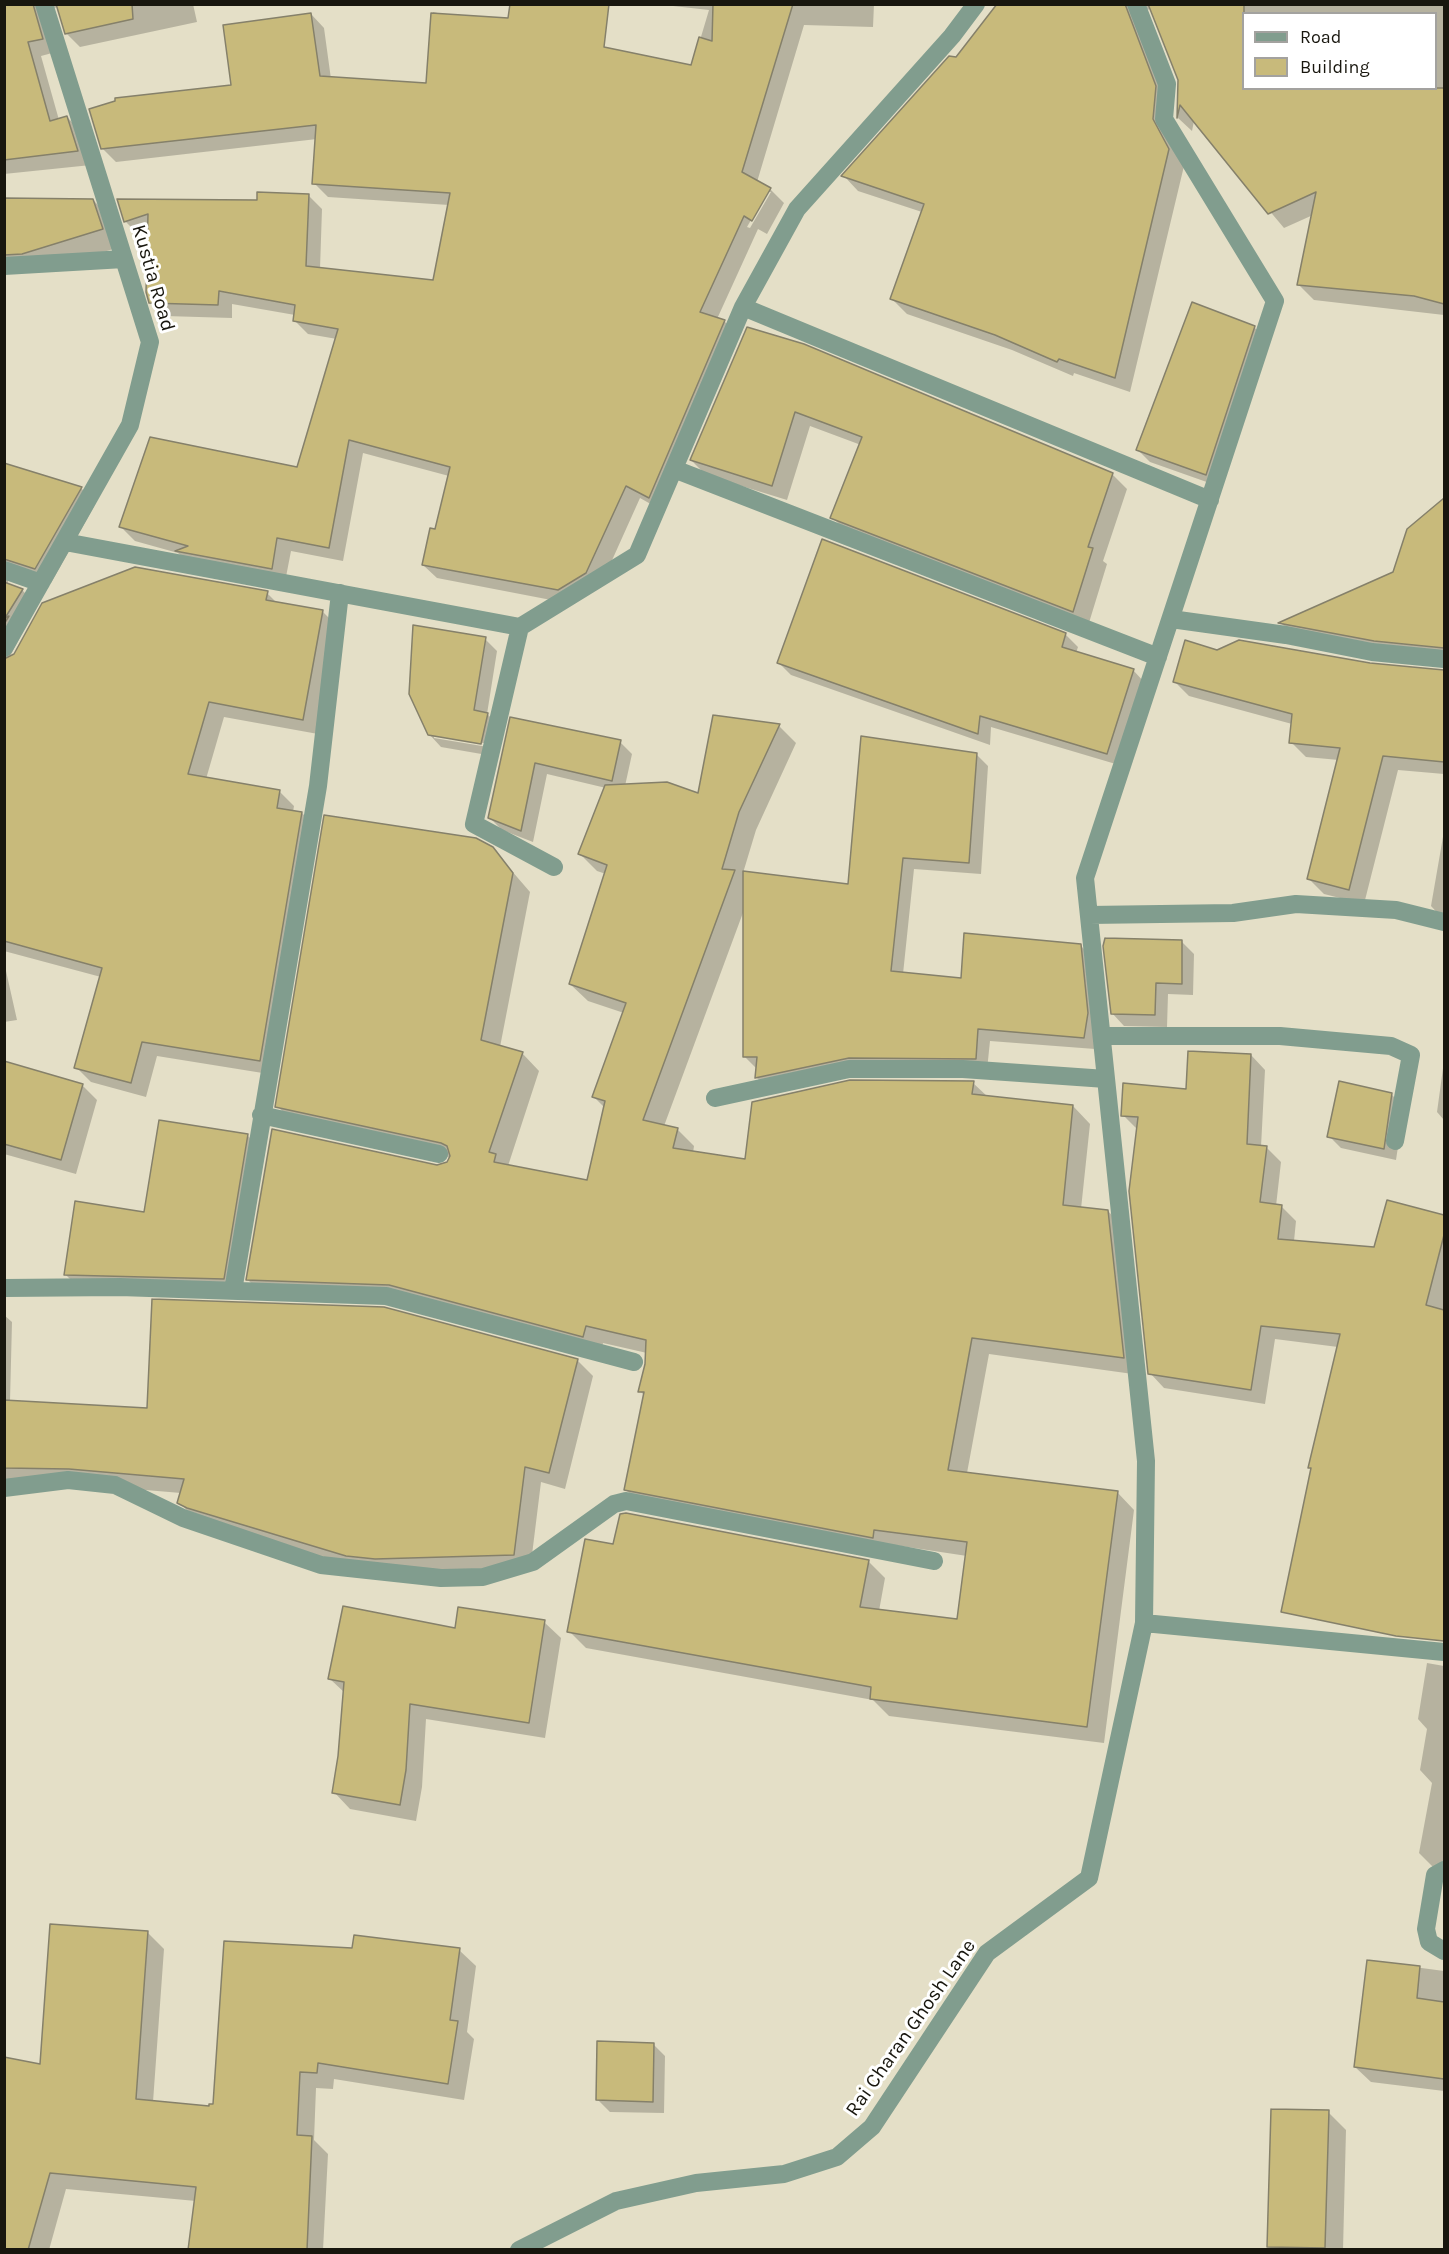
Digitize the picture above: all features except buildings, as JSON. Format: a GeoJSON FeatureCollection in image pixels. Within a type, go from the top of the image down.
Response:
{"type":"FeatureCollection","features":[{"type":"Feature","properties":{"kind":"street","name":"Kustia Road"},"geometry":{"type":"LineString","coordinates":[[4,648],[130,425],[150,342],[44,4]]}},
{"type":"Feature","properties":{"kind":"street"},"geometry":{"type":"LineString","coordinates":[[65,542],[520,627],[637,555],[743,307],[797,209],[952,36],[976,4]]}},
{"type":"Feature","properties":{"kind":"street"},"geometry":{"type":"LineString","coordinates":[[1137,4],[1167,84],[1164,119],[1275,301],[1085,878],[1146,1461],[1144,1623],[1444,1652]]}},
{"type":"Feature","properties":{"kind":"street"},"geometry":{"type":"LineString","coordinates":[[4,266],[124,259]]}},
{"type":"Feature","properties":{"kind":"street"},"geometry":{"type":"LineString","coordinates":[[743,307],[1210,500]]}},
{"type":"Feature","properties":{"kind":"street"},"geometry":{"type":"LineString","coordinates":[[674,469],[1158,657]]}},
{"type":"Feature","properties":{"kind":"street"},"geometry":{"type":"LineString","coordinates":[[4,570],[41,583]]}},
{"type":"Feature","properties":{"kind":"street"},"geometry":{"type":"LineString","coordinates":[[233,1291],[318,786],[340,593]]}},
{"type":"Feature","properties":{"kind":"street"},"geometry":{"type":"LineString","coordinates":[[1171,619],[1286,635],[1372,652],[1444,659]]}},
{"type":"Feature","properties":{"kind":"street"},"geometry":{"type":"LineString","coordinates":[[520,627],[474,824],[554,867]]}},
{"type":"Feature","properties":{"kind":"street"},"geometry":{"type":"LineString","coordinates":[[1089,915],[1233,913],[1296,904],[1395,910],[1444,922]]}},
{"type":"Feature","properties":{"kind":"street"},"geometry":{"type":"LineString","coordinates":[[1101,1036],[1280,1036],[1391,1046],[1411,1055],[1395,1141]]}},
{"type":"Feature","properties":{"kind":"street"},"geometry":{"type":"LineString","coordinates":[[715,1098],[849,1069],[963,1069],[1106,1079]]}},
{"type":"Feature","properties":{"kind":"street"},"geometry":{"type":"LineString","coordinates":[[261,1114],[439,1154]]}},
{"type":"Feature","properties":{"kind":"street"},"geometry":{"type":"LineString","coordinates":[[4,1288],[120,1287],[386,1296],[634,1362]]}},
{"type":"Feature","properties":{"kind":"street"},"geometry":{"type":"LineString","coordinates":[[4,1488],[68,1480],[115,1485],[183,1518],[321,1565],[441,1578],[483,1577],[533,1562],[614,1504],[626,1501],[934,1561]]}},
{"type":"Feature","properties":{"kind":"street","name":"Rai Charan Ghosh Lane"},"geometry":{"type":"LineString","coordinates":[[519,2250],[616,2201],[696,2182],[784,2174],[837,2157],[872,2127],[987,1953],[1089,1878],[1144,1623]]}},
{"type":"Feature","properties":{"kind":"street"},"geometry":{"type":"LineString","coordinates":[[1444,1870],[1435,1875],[1426,1929],[1430,1942],[1444,1951]]}}]}
